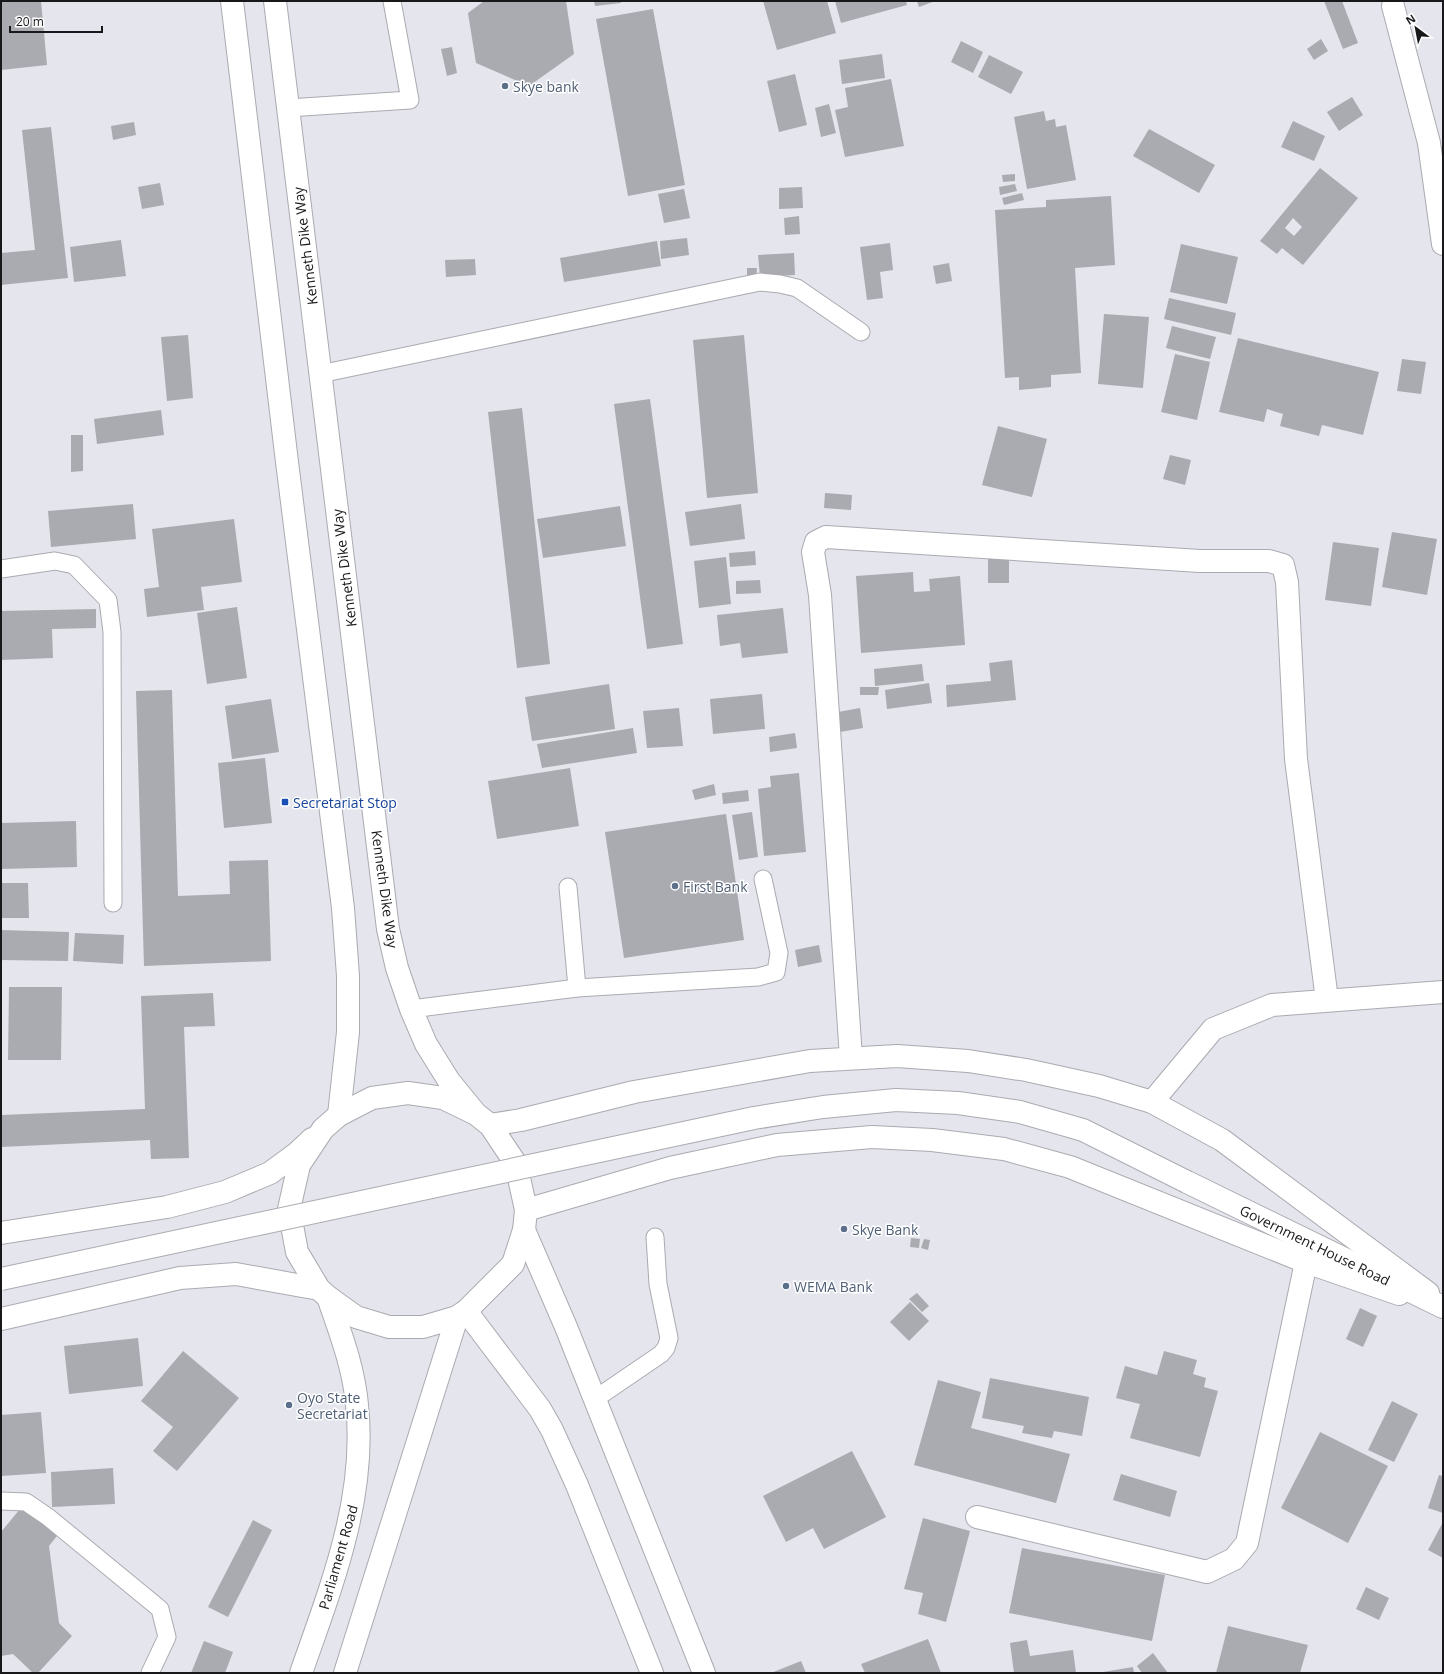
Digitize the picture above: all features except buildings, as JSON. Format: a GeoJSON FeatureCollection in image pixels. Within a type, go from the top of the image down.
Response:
{"type":"FeatureCollection","features":[{"type":"Feature","properties":{"kind":"main road"},"geometry":{"type":"LineString","coordinates":[[232,1],[287,462],[343,908],[348,976],[348,1032],[331,1122],[299,1165],[289,1208],[297,1252],[323,1293],[356,1317],[389,1327],[423,1327],[461,1314],[513,1264],[525,1220],[663,1170],[777,1145],[872,1137],[932,1140],[1004,1149],[1070,1167],[1306,1262],[1443,1307]]}},
{"type":"Feature","properties":{"kind":"main road","name":"Kenneth Dike Way"},"geometry":{"type":"LineString","coordinates":[[275,1],[388,929],[398,968],[411,1009],[426,1044],[449,1081],[483,1119],[516,1164],[525,1220],[704,1673]]}},
{"type":"Feature","properties":{"kind":"main road"},"geometry":{"type":"LineString","coordinates":[[1394,6],[1429,143],[1443,244]]}},
{"type":"Feature","properties":{"kind":"main road"},"geometry":{"type":"LineString","coordinates":[[851,1058],[820,595],[814,552],[816,542],[826,537],[1200,561],[1269,561],[1283,565],[1287,582],[1296,759],[1327,1000]]}},
{"type":"Feature","properties":{"kind":"main road"},"geometry":{"type":"LineString","coordinates":[[1152,1102],[1213,1029],[1272,1006],[1327,1000],[1443,992]]}},
{"type":"Feature","properties":{"kind":"main road"},"geometry":{"type":"LineString","coordinates":[[1,1234],[167,1207],[225,1192],[270,1173],[296,1154],[331,1122],[372,1098],[408,1092],[444,1098],[483,1119],[521,1120],[634,1092],[810,1061],[897,1056],[968,1061],[1026,1070],[1099,1086],[1152,1102],[1222,1140],[1443,1307]]}},
{"type":"Feature","properties":{"kind":"main road","name":"Government House Road"},"geometry":{"type":"LineString","coordinates":[[1,1279],[754,1118],[823,1106],[896,1100],[958,1103],[1020,1112],[1083,1130],[1443,1307]]}},
{"type":"Feature","properties":{"kind":"main road"},"geometry":{"type":"LineString","coordinates":[[976,1517],[1207,1572],[1234,1558],[1247,1543],[1306,1262]]}},
{"type":"Feature","properties":{"kind":"main road"},"geometry":{"type":"LineString","coordinates":[[1,1320],[180,1278],[236,1274],[323,1293]]}},
{"type":"Feature","properties":{"kind":"main road","name":"Parliament Road"},"geometry":{"type":"LineString","coordinates":[[301,1673],[344,1541],[354,1502],[360,1455],[356,1398],[343,1340],[323,1293]]}},
{"type":"Feature","properties":{"kind":"main road"},"geometry":{"type":"LineString","coordinates":[[345,1673],[461,1314]]}},
{"type":"Feature","properties":{"kind":"main road"},"geometry":{"type":"LineString","coordinates":[[461,1314],[540,1409],[552,1430],[577,1485],[652,1673]]}},
{"type":"Feature","properties":{"kind":"lane"},"geometry":{"type":"LineString","coordinates":[[288,108],[410,100],[392,1]]}},
{"type":"Feature","properties":{"kind":"lane"},"geometry":{"type":"LineString","coordinates":[[320,374],[760,282],[780,284],[797,288],[861,332]]}},
{"type":"Feature","properties":{"kind":"lane"},"geometry":{"type":"LineString","coordinates":[[1,569],[55,562],[74,565],[108,600],[112,632],[113,903]]}},
{"type":"Feature","properties":{"kind":"lane"},"geometry":{"type":"LineString","coordinates":[[411,1009],[577,988],[758,977],[776,972],[779,953],[763,879]]}},
{"type":"Feature","properties":{"kind":"lane"},"geometry":{"type":"LineString","coordinates":[[568,887],[577,988]]}},
{"type":"Feature","properties":{"kind":"lane"},"geometry":{"type":"LineString","coordinates":[[595,1399],[646,1365],[661,1354],[666,1348],[669,1338],[658,1284],[655,1237]]}},
{"type":"Feature","properties":{"kind":"lane"},"geometry":{"type":"LineString","coordinates":[[1,1501],[26,1502],[48,1517],[160,1609],[167,1637],[150,1673]]}},
{"type":"Feature","properties":{"kind":"place","name":"Skye bank"},"geometry":{"type":"Point","coordinates":[505,86]}},
{"type":"Feature","properties":{"kind":"place","name":"Secretariat Stop"},"geometry":{"type":"Point","coordinates":[285,802]}},
{"type":"Feature","properties":{"kind":"place","name":"First Bank"},"geometry":{"type":"Point","coordinates":[675,886]}},
{"type":"Feature","properties":{"kind":"place","name":"Skye Bank"},"geometry":{"type":"Point","coordinates":[844,1229]}},
{"type":"Feature","properties":{"kind":"place","name":"WEMA Bank"},"geometry":{"type":"Point","coordinates":[786,1286]}},
{"type":"Feature","properties":{"kind":"place","name":"Oyo State Secretariat"},"geometry":{"type":"Point","coordinates":[289,1405]}}]}
